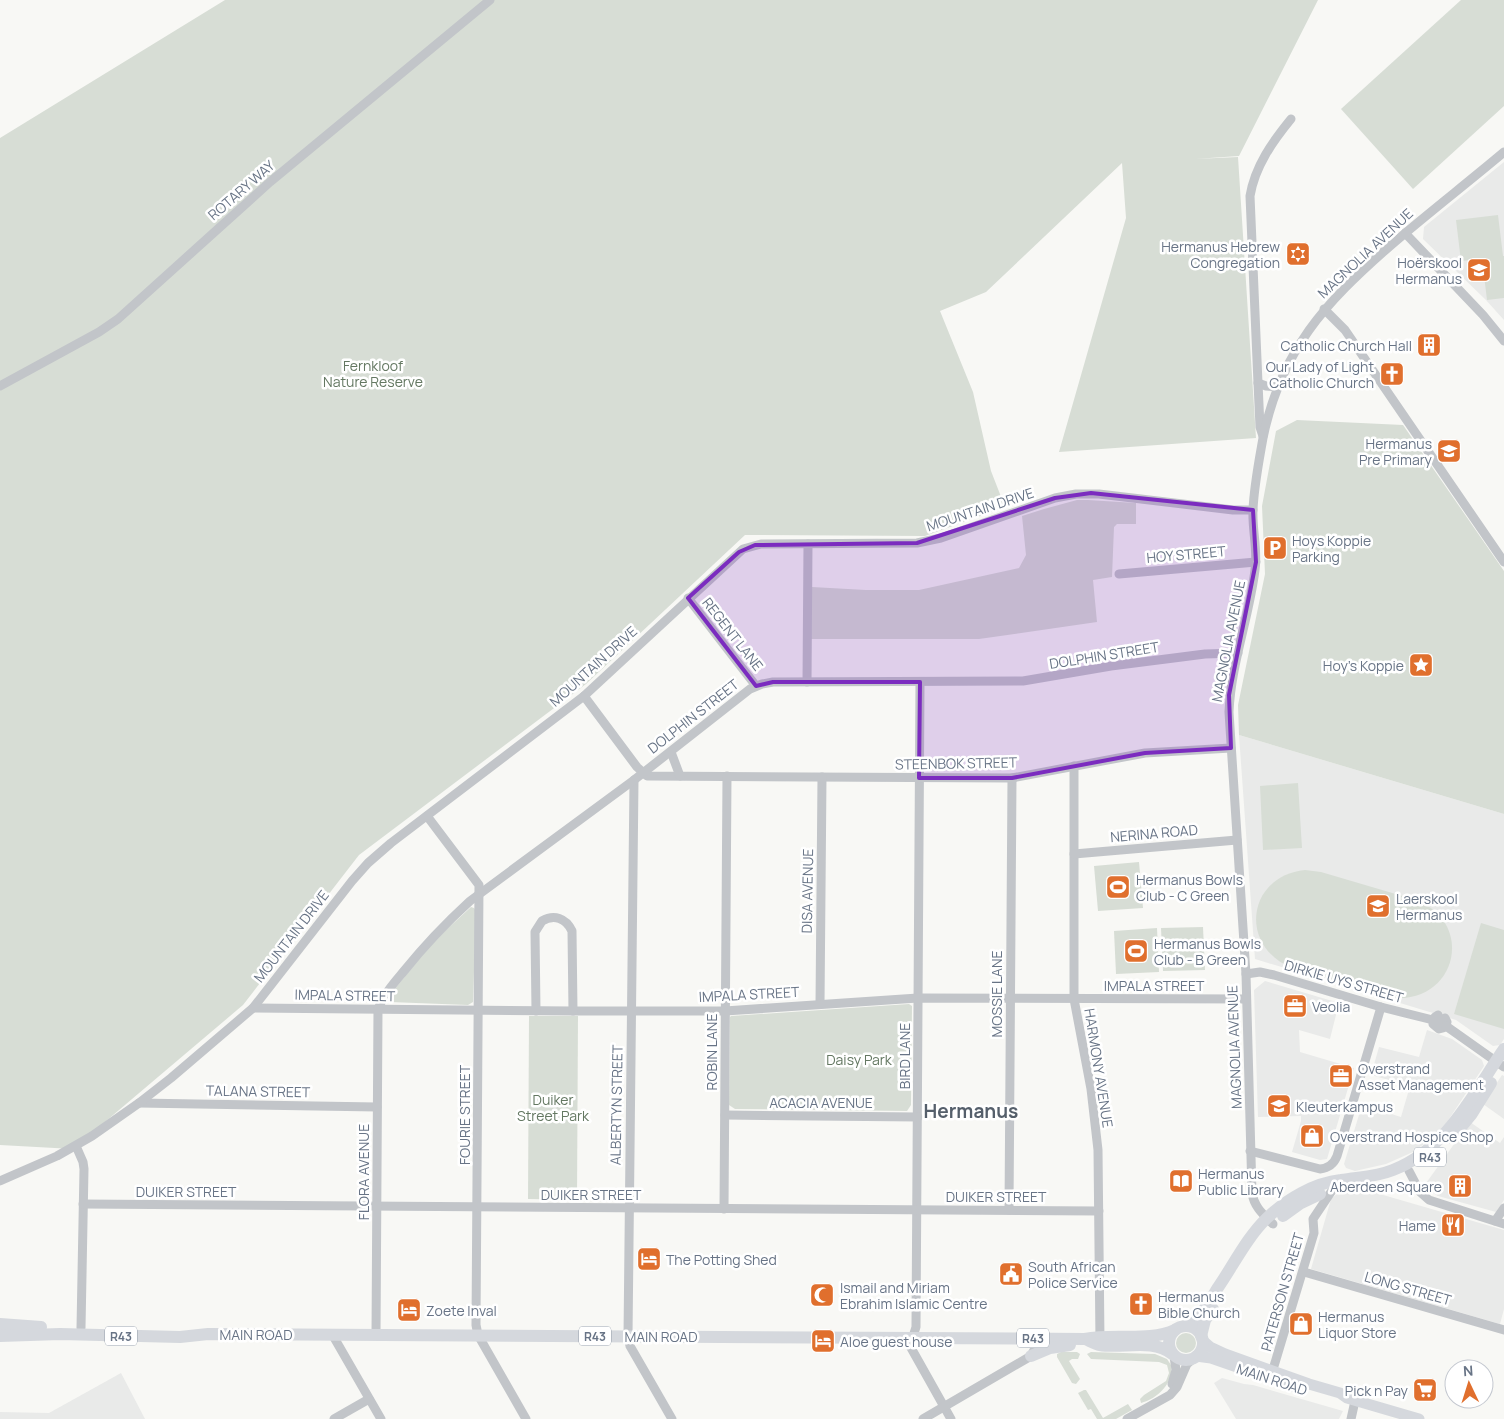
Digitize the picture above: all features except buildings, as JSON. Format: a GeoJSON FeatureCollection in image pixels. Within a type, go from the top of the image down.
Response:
{"type":"FeatureCollection","features":[{"type":"Feature","properties":{"kind":"main road","name":"R43"},"geometry":{"type":"LineString","coordinates":[[1195,1357],[1202,1349],[1205,1320],[1261,1238],[1270,1221],[1301,1203],[1333,1189],[1383,1180],[1409,1171],[1434,1155],[1471,1114],[1502,1064],[1504,1049]]}},
{"type":"Feature","properties":{"kind":"main road","name":"R43"},"geometry":{"type":"LineString","coordinates":[[1180,1328],[1200,1316],[1248,1241],[1293,1198],[1313,1188],[1334,1181],[1382,1174],[1405,1165],[1422,1155],[1445,1134],[1502,1064]]}},
{"type":"Feature","properties":{"kind":"main road","name":"MAIN ROAD"},"geometry":{"type":"LineString","coordinates":[[0,1324],[35,1327],[180,1330],[208,1334]]}},
{"type":"Feature","properties":{"kind":"main road","name":"MAIN ROAD"},"geometry":{"type":"LineString","coordinates":[[1100,1340],[1157,1336],[1180,1328],[1196,1330],[1215,1349],[1271,1375],[1338,1400],[1351,1400],[1419,1419]]}},
{"type":"Feature","properties":{"kind":"main road"},"geometry":{"type":"LineString","coordinates":[[1173,1355],[1169,1348],[1169,1341],[1180,1328]]}},
{"type":"Feature","properties":{"kind":"main road","name":"MAIN ROAD"},"geometry":{"type":"LineString","coordinates":[[0,1336],[60,1334],[180,1337],[208,1334],[376,1334],[1085,1339],[1167,1349],[1173,1355],[1186,1360],[1195,1357],[1211,1358],[1271,1375]]}},
{"type":"Feature","properties":{"kind":"main road"},"geometry":{"type":"LineString","coordinates":[[1031,1356],[1058,1346],[1100,1340]]}},
{"type":"Feature","properties":{"kind":"street","name":"ROTARY WAY"},"geometry":{"type":"LineString","coordinates":[[0,386],[99,332],[118,319],[270,182],[490,0]]}},
{"type":"Feature","properties":{"kind":"street"},"geometry":{"type":"LineString","coordinates":[[1263,439],[1260,427],[1250,196],[1258,169],[1274,142],[1292,118]]}},
{"type":"Feature","properties":{"kind":"street","name":"MAGNOLIA AVENUE"},"geometry":{"type":"LineString","coordinates":[[1270,1221],[1259,1210],[1252,1197],[1246,974],[1229,712],[1229,695],[1256,562],[1253,510],[1263,439],[1278,387],[1301,342],[1324,309],[1361,272],[1405,233],[1504,152]]}},
{"type":"Feature","properties":{"kind":"street"},"geometry":{"type":"LineString","coordinates":[[1405,233],[1504,341]]}},
{"type":"Feature","properties":{"kind":"street"},"geometry":{"type":"LineString","coordinates":[[1324,309],[1345,330],[1504,562]]}},
{"type":"Feature","properties":{"kind":"street"},"geometry":{"type":"LineString","coordinates":[[1258,383],[1278,387]]}},
{"type":"Feature","properties":{"kind":"street","name":"MOUNTAIN DRIVE"},"geometry":{"type":"LineString","coordinates":[[0,1181],[76,1146],[139,1103],[253,1008],[368,863],[584,696],[688,598],[736,555],[749,546],[761,544],[895,545],[925,542],[1055,498],[1076,494],[1099,494],[1233,510],[1253,510]]}},
{"type":"Feature","properties":{"kind":"street"},"geometry":{"type":"LineString","coordinates":[[807,682],[808,544]]}},
{"type":"Feature","properties":{"kind":"street","name":"HOY STREET"},"geometry":{"type":"LineString","coordinates":[[1119,574],[1256,562]]}},
{"type":"Feature","properties":{"kind":"street","name":"REGENT LANE"},"geometry":{"type":"LineString","coordinates":[[688,598],[756,686]]}},
{"type":"Feature","properties":{"kind":"street","name":"DOLPHIN STREET"},"geometry":{"type":"LineString","coordinates":[[378,1009],[382,998],[419,952],[448,922],[479,895],[634,780],[756,686],[773,682],[1023,682],[1111,666],[1205,654],[1238,653]]}},
{"type":"Feature","properties":{"kind":"street","name":"BIRD LANE"},"geometry":{"type":"LineString","coordinates":[[920,682],[916,1327],[910,1346],[951,1419]]}},
{"type":"Feature","properties":{"kind":"street"},"geometry":{"type":"LineString","coordinates":[[584,696],[643,773]]}},
{"type":"Feature","properties":{"kind":"street","name":"STEENBOK STREET"},"geometry":{"type":"LineString","coordinates":[[643,773],[647,776],[1012,778],[1145,753],[1231,748]]}},
{"type":"Feature","properties":{"kind":"street"},"geometry":{"type":"LineString","coordinates":[[670,752],[680,776]]}},
{"type":"Feature","properties":{"kind":"street","name":"HARMONY AVENUE"},"geometry":{"type":"LineString","coordinates":[[1074,766],[1074,999],[1093,1102],[1098,1150],[1100,1340]]}},
{"type":"Feature","properties":{"kind":"street","name":"ROBIN LANE"},"geometry":{"type":"LineString","coordinates":[[724,1208],[727,776]]}},
{"type":"Feature","properties":{"kind":"street","name":"DISA AVENUE"},"geometry":{"type":"LineString","coordinates":[[820,1004],[822,777]]}},
{"type":"Feature","properties":{"kind":"street","name":"MOSSIE LANE"},"geometry":{"type":"LineString","coordinates":[[1009,1210],[1012,778]]}},
{"type":"Feature","properties":{"kind":"street","name":"ALBERTYN STREET"},"geometry":{"type":"LineString","coordinates":[[634,780],[630,1011],[628,1336],[630,1346],[672,1419]]}},
{"type":"Feature","properties":{"kind":"street","name":"FOURIE STREET"},"geometry":{"type":"LineString","coordinates":[[427,816],[479,885],[476,1325],[478,1335],[526,1419]]}},
{"type":"Feature","properties":{"kind":"street","name":"NERINA ROAD"},"geometry":{"type":"LineString","coordinates":[[1074,854],[1237,840]]}},
{"type":"Feature","properties":{"kind":"street"},"geometry":{"type":"LineString","coordinates":[[536,1011],[535,932],[542,921],[554,917],[565,921],[572,931],[573,1011]]}},
{"type":"Feature","properties":{"kind":"street","name":"DIRKIE UYS STREET"},"geometry":{"type":"LineString","coordinates":[[1246,974],[1260,972],[1274,975],[1381,1007],[1433,1020],[1436,1027],[1443,1028],[1446,1026],[1502,1064]]}},
{"type":"Feature","properties":{"kind":"street","name":"IMPALA STREET"},"geometry":{"type":"LineString","coordinates":[[253,1008],[630,1011],[725,1010],[918,998],[1246,999]]}},
{"type":"Feature","properties":{"kind":"street"},"geometry":{"type":"LineString","coordinates":[[1250,1151],[1320,1169],[1330,1166],[1337,1156],[1381,1007]]}},
{"type":"Feature","properties":{"kind":"street","name":"FLORA AVENUE"},"geometry":{"type":"LineString","coordinates":[[376,1334],[378,1009]]}},
{"type":"Feature","properties":{"kind":"street","name":"TALANA STREET"},"geometry":{"type":"LineString","coordinates":[[139,1103],[377,1107]]}},
{"type":"Feature","properties":{"kind":"street","name":"ACACIA AVENUE"},"geometry":{"type":"LineString","coordinates":[[725,1115],[918,1116]]}},
{"type":"Feature","properties":{"kind":"street"},"geometry":{"type":"LineString","coordinates":[[76,1146],[83,1162],[81,1328]]}},
{"type":"Feature","properties":{"kind":"street"},"geometry":{"type":"LineString","coordinates":[[1409,1171],[1420,1192],[1429,1200],[1500,1222],[1504,1208]]}},
{"type":"Feature","properties":{"kind":"street","name":"PATERSON STREET"},"geometry":{"type":"LineString","coordinates":[[1271,1375],[1304,1272],[1314,1233],[1313,1219],[1333,1189]]}},
{"type":"Feature","properties":{"kind":"street","name":"DUIKER STREET"},"geometry":{"type":"LineString","coordinates":[[83,1204],[1099,1211]]}},
{"type":"Feature","properties":{"kind":"street","name":"LONG STREET"},"geometry":{"type":"LineString","coordinates":[[1304,1272],[1504,1330]]}},
{"type":"Feature","properties":{"kind":"street"},"geometry":{"type":"LineString","coordinates":[[332,1334],[381,1419]]}},
{"type":"Feature","properties":{"kind":"street"},"geometry":{"type":"LineString","coordinates":[[923,1419],[1031,1356],[1035,1349],[1034,1338]]}},
{"type":"Feature","properties":{"kind":"street"},"geometry":{"type":"LineString","coordinates":[[1126,1419],[1157,1401],[1166,1393],[1174,1381],[1176,1370],[1173,1355]]}},
{"type":"Feature","properties":{"kind":"street"},"geometry":{"type":"LineString","coordinates":[[1157,1401],[1166,1398],[1174,1392],[1186,1366],[1195,1357]]}},
{"type":"Feature","properties":{"kind":"street"},"geometry":{"type":"LineString","coordinates":[[334,1419],[370,1399]]}},
{"type":"Feature","properties":{"kind":"street"},"geometry":{"type":"LineString","coordinates":[[1350,1417],[1351,1400]]}},
{"type":"Feature","properties":{"kind":"highlighted area"},"geometry":{"type":"Polygon","coordinates":[[[1091,493],[1253,510],[1256,562],[1229,695],[1231,748],[1145,753],[1012,778],[919,778],[920,682],[773,682],[756,686],[688,598],[739,552],[755,545],[917,543],[1055,498],[1091,493]]]}},
{"type":"Feature","properties":{"kind":"shaded area","name":"Hoërskool Hermanus"},"geometry":{"type":"Polygon","coordinates":[[[1504,162],[1504,320],[1423,239],[1424,227],[1504,162]]]}},
{"type":"Feature","properties":{"kind":"shaded area","name":"Laerskool Hermanus"},"geometry":{"type":"Polygon","coordinates":[[[1239,735],[1504,814],[1504,1039],[1500,1045],[1493,1046],[1456,1020],[1255,959],[1239,735]]]}},
{"type":"Feature","properties":{"kind":"shaded area"},"geometry":{"type":"Polygon","coordinates":[[[1265,981],[1339,1003],[1330,1039],[1299,1030],[1300,1052],[1354,1068],[1327,1159],[1320,1160],[1292,1152],[1301,1116],[1258,1117],[1254,990],[1265,981]]]}},
{"type":"Feature","properties":{"kind":"shaded area"},"geometry":{"type":"Polygon","coordinates":[[[1427,1030],[1452,1039],[1482,1060],[1484,1066],[1447,1122],[1432,1138],[1413,1152],[1386,1164],[1355,1171],[1346,1168],[1344,1164],[1362,1105],[1401,1117],[1410,1086],[1371,1075],[1379,1047],[1419,1057],[1427,1030]]]}},
{"type":"Feature","properties":{"kind":"shaded area"},"geometry":{"type":"Polygon","coordinates":[[[1502,1075],[1504,1076],[1504,1119],[1483,1104],[1502,1075]]]}},
{"type":"Feature","properties":{"kind":"shaded area"},"geometry":{"type":"Polygon","coordinates":[[[1470,1122],[1500,1143],[1504,1137],[1504,1200],[1496,1212],[1438,1196],[1424,1186],[1470,1122]]]}},
{"type":"Feature","properties":{"kind":"shaded area"},"geometry":{"type":"Polygon","coordinates":[[[1359,1188],[1504,1230],[1504,1309],[1500,1324],[1311,1269],[1331,1199],[1337,1194],[1359,1188]]]}},
{"type":"Feature","properties":{"kind":"shaded area"},"geometry":{"type":"Polygon","coordinates":[[[121,1373],[145,1419],[0,1419],[0,1412],[49,1413],[121,1373]]]}},
{"type":"Feature","properties":{"kind":"shaded area"},"geometry":{"type":"Polygon","coordinates":[[[1222,1378],[1343,1411],[1339,1419],[1236,1419],[1214,1383],[1222,1378]]]}},
{"type":"Feature","properties":{"kind":"green space","name":"Fernkloof Nature Reserve"},"geometry":{"type":"Polygon","coordinates":[[[225,0],[1318,0],[1239,156],[1195,159],[1238,157],[1256,438],[1059,452],[1126,218],[1122,163],[986,292],[940,311],[973,392],[991,471],[1005,507],[925,536],[745,535],[586,684],[359,855],[243,1005],[73,1149],[0,1145],[0,138],[225,0]]]}},
{"type":"Feature","properties":{"kind":"green space"},"geometry":{"type":"Polygon","coordinates":[[[1461,0],[1504,0],[1504,106],[1413,189],[1341,109],[1461,0]]]}},
{"type":"Feature","properties":{"kind":"green space"},"geometry":{"type":"Polygon","coordinates":[[[1498,215],[1504,256],[1504,298],[1487,300],[1482,259],[1461,261],[1456,220],[1498,215]]]}},
{"type":"Feature","properties":{"kind":"green space"},"geometry":{"type":"Polygon","coordinates":[[[1297,420],[1403,425],[1504,571],[1504,814],[1239,735],[1238,705],[1265,574],[1262,506],[1276,431],[1297,420]]]}},
{"type":"Feature","properties":{"kind":"green space"},"geometry":{"type":"Polygon","coordinates":[[[1077,500],[1136,503],[1136,524],[1117,524],[1114,527],[1112,577],[1093,580],[1097,622],[979,639],[811,639],[812,587],[919,590],[1019,568],[1026,555],[1022,516],[1077,500]]]}},
{"type":"Feature","properties":{"kind":"green space"},"geometry":{"type":"Polygon","coordinates":[[[1298,783],[1302,848],[1263,850],[1260,786],[1298,783]]]}},
{"type":"Feature","properties":{"kind":"green space","name":"Hermanus Bowls Club - C Green"},"geometry":{"type":"Polygon","coordinates":[[[1139,862],[1143,908],[1098,911],[1094,866],[1139,862]]]}},
{"type":"Feature","properties":{"kind":"green space"},"geometry":{"type":"Polygon","coordinates":[[[1305,870],[1321,872],[1416,900],[1435,911],[1446,925],[1452,942],[1451,959],[1444,974],[1433,987],[1416,996],[1395,998],[1292,968],[1275,958],[1263,944],[1257,929],[1256,913],[1261,898],[1271,885],[1286,875],[1305,870]]]}},
{"type":"Feature","properties":{"kind":"green space"},"geometry":{"type":"Polygon","coordinates":[[[471,907],[476,911],[473,1002],[468,1005],[390,1002],[390,995],[431,944],[471,907]]]}},
{"type":"Feature","properties":{"kind":"green space"},"geometry":{"type":"Polygon","coordinates":[[[1481,923],[1504,930],[1504,1029],[1454,1014],[1481,923]]]}},
{"type":"Feature","properties":{"kind":"green space"},"geometry":{"type":"Polygon","coordinates":[[[1203,927],[1205,970],[1163,971],[1161,928],[1203,927]]]}},
{"type":"Feature","properties":{"kind":"green space","name":"Hermanus Bowls Club - B Green"},"geometry":{"type":"Polygon","coordinates":[[[1157,928],[1159,972],[1116,974],[1114,931],[1157,928]]]}},
{"type":"Feature","properties":{"kind":"green space","name":"Daisy Park"},"geometry":{"type":"Polygon","coordinates":[[[909,1004],[912,1006],[911,1105],[907,1111],[735,1109],[729,1105],[731,1016],[909,1004]]]}},
{"type":"Feature","properties":{"kind":"green space","name":"Duiker Street Park"},"geometry":{"type":"Polygon","coordinates":[[[529,1016],[578,1016],[577,1200],[528,1199],[529,1016]]]}},
{"type":"Feature","properties":{"kind":"green space"},"geometry":{"type":"Polygon","coordinates":[[[1186,1333],[1193,1336],[1196,1343],[1193,1350],[1186,1353],[1179,1350],[1176,1343],[1179,1336],[1186,1333]]]}},
{"type":"Feature","properties":{"kind":"green space"},"geometry":{"type":"Polygon","coordinates":[[[1061,1352],[1077,1352],[1080,1354],[1078,1359],[1069,1361],[1080,1379],[1076,1384],[1072,1383],[1057,1357],[1057,1354],[1061,1352]]]}},
{"type":"Feature","properties":{"kind":"green space"},"geometry":{"type":"Polygon","coordinates":[[[1091,1352],[1155,1354],[1167,1359],[1171,1365],[1170,1378],[1158,1394],[1141,1403],[1140,1399],[1144,1395],[1166,1381],[1169,1373],[1167,1365],[1159,1362],[1091,1359],[1087,1354],[1091,1352]]]}},
{"type":"Feature","properties":{"kind":"green space"},"geometry":{"type":"Polygon","coordinates":[[[1086,1390],[1103,1418],[1128,1404],[1132,1410],[1116,1419],[1097,1419],[1091,1409],[1088,1410],[1078,1393],[1086,1390]]]}},
{"type":"Feature","properties":{"kind":"place","name":"Hermanus Hebrew Congregation"},"geometry":{"type":"Point","coordinates":[1298,254]}},
{"type":"Feature","properties":{"kind":"place","name":"Hoërskool Hermanus"},"geometry":{"type":"Point","coordinates":[1479,270]}},
{"type":"Feature","properties":{"kind":"place","name":"Catholic Church Hall"},"geometry":{"type":"Point","coordinates":[1429,345]}},
{"type":"Feature","properties":{"kind":"place","name":"Our Lady of Light Catholic Church"},"geometry":{"type":"Point","coordinates":[1392,374]}},
{"type":"Feature","properties":{"kind":"place","name":"Hermanus Pre Primary"},"geometry":{"type":"Point","coordinates":[1449,451]}},
{"type":"Feature","properties":{"kind":"place","name":"Hoys Koppie Parking"},"geometry":{"type":"Point","coordinates":[1275,548]}},
{"type":"Feature","properties":{"kind":"place","name":"Hoy's Koppie"},"geometry":{"type":"Point","coordinates":[1421,665]}},
{"type":"Feature","properties":{"kind":"place","name":"Hermanus Bowls Club - C Green"},"geometry":{"type":"Point","coordinates":[1118,887]}},
{"type":"Feature","properties":{"kind":"place","name":"Laerskool Hermanus"},"geometry":{"type":"Point","coordinates":[1378,906]}},
{"type":"Feature","properties":{"kind":"place","name":"Hermanus Bowls Club - B Green"},"geometry":{"type":"Point","coordinates":[1136,951]}},
{"type":"Feature","properties":{"kind":"place","name":"Veolia"},"geometry":{"type":"Point","coordinates":[1295,1006]}},
{"type":"Feature","properties":{"kind":"place","name":"Overstrand Asset Management"},"geometry":{"type":"Point","coordinates":[1341,1076]}},
{"type":"Feature","properties":{"kind":"place","name":"Kleuterkampus"},"geometry":{"type":"Point","coordinates":[1279,1106]}},
{"type":"Feature","properties":{"kind":"place","name":"Overstrand Hospice Shop"},"geometry":{"type":"Point","coordinates":[1312,1136]}},
{"type":"Feature","properties":{"kind":"place","name":"Hermanus Public Library"},"geometry":{"type":"Point","coordinates":[1181,1181]}},
{"type":"Feature","properties":{"kind":"place","name":"Aberdeen Square"},"geometry":{"type":"Point","coordinates":[1460,1186]}},
{"type":"Feature","properties":{"kind":"place","name":"Hame"},"geometry":{"type":"Point","coordinates":[1453,1225]}},
{"type":"Feature","properties":{"kind":"place","name":"The Potting Shed"},"geometry":{"type":"Point","coordinates":[649,1259]}},
{"type":"Feature","properties":{"kind":"place","name":"South African Police Service"},"geometry":{"type":"Point","coordinates":[1011,1274]}},
{"type":"Feature","properties":{"kind":"place","name":"Ismail and Miriam Ebrahim Islamic Centre"},"geometry":{"type":"Point","coordinates":[822,1295]}},
{"type":"Feature","properties":{"kind":"place","name":"Hermanus Bible Church"},"geometry":{"type":"Point","coordinates":[1141,1304]}},
{"type":"Feature","properties":{"kind":"place","name":"Zoete Inval"},"geometry":{"type":"Point","coordinates":[409,1310]}},
{"type":"Feature","properties":{"kind":"place","name":"Hermanus Liquor Store"},"geometry":{"type":"Point","coordinates":[1301,1324]}},
{"type":"Feature","properties":{"kind":"place","name":"Aloe guest house"},"geometry":{"type":"Point","coordinates":[823,1341]}},
{"type":"Feature","properties":{"kind":"place","name":"Pick n Pay"},"geometry":{"type":"Point","coordinates":[1425,1390]}},
{"type":"Feature","properties":{"kind":"district","name":"Hermanus"},"geometry":{"type":"Point","coordinates":[971,1111]}}]}
